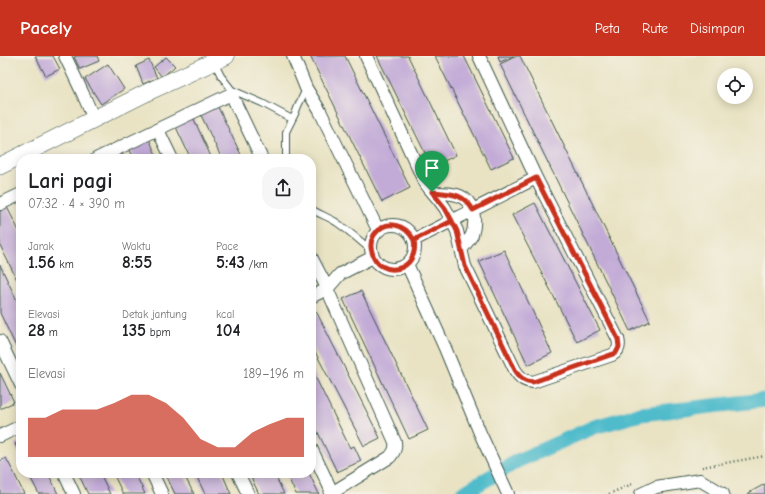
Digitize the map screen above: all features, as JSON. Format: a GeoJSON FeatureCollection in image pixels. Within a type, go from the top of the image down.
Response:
{"type":"FeatureCollection","features":[{"type":"Feature","properties":{"kind":"main road"},"geometry":{"type":"LineString","coordinates":[[25,154],[154,89],[219,65]]}},
{"type":"Feature","properties":{"kind":"main road"},"geometry":{"type":"LineString","coordinates":[[0,166],[16,158]]}},
{"type":"Feature","properties":{"kind":"street"},"geometry":{"type":"LineString","coordinates":[[65,56],[94,120]]}},
{"type":"Feature","properties":{"kind":"street"},"geometry":{"type":"LineString","coordinates":[[293,56],[306,88],[323,117],[378,230]]}},
{"type":"Feature","properties":{"kind":"street"},"geometry":{"type":"LineString","coordinates":[[366,56],[424,181],[445,208],[457,231],[465,266],[518,376],[527,382],[533,382],[616,353],[619,347],[618,339],[536,178],[479,56]]}},
{"type":"Feature","properties":{"kind":"street"},"geometry":{"type":"LineString","coordinates":[[107,154],[231,94],[260,154]]}},
{"type":"Feature","properties":{"kind":"street"},"geometry":{"type":"LineString","coordinates":[[158,130],[170,154]]}},
{"type":"Feature","properties":{"kind":"street"},"geometry":{"type":"LineString","coordinates":[[414,240],[536,178]]}},
{"type":"Feature","properties":{"kind":"street"},"geometry":{"type":"LineString","coordinates":[[432,192],[457,195],[470,204],[473,210],[474,223],[472,234],[462,250]]}},
{"type":"Feature","properties":{"kind":"street"},"geometry":{"type":"LineString","coordinates":[[0,204],[16,200]]}},
{"type":"Feature","properties":{"kind":"street"},"geometry":{"type":"LineString","coordinates":[[391,224],[405,228],[414,240],[415,246],[412,259],[402,267],[395,269],[382,266],[377,262],[372,253],[371,242],[373,236],[378,230],[391,224]]}},
{"type":"Feature","properties":{"kind":"street"},"geometry":{"type":"LineString","coordinates":[[316,294],[327,289],[340,274],[372,253]]}},
{"type":"Feature","properties":{"kind":"street"},"geometry":{"type":"LineString","coordinates":[[407,264],[508,494]]}},
{"type":"Feature","properties":{"kind":"street"},"geometry":{"type":"LineString","coordinates":[[316,276],[340,274]]}},
{"type":"Feature","properties":{"kind":"street"},"geometry":{"type":"LineString","coordinates":[[316,276],[327,289],[396,446],[390,457],[331,493],[316,459]]}},
{"type":"Feature","properties":{"kind":"street"},"geometry":{"type":"LineString","coordinates":[[0,341],[16,375]]}},
{"type":"Feature","properties":{"kind":"street"},"geometry":{"type":"LineString","coordinates":[[0,436],[16,428]]}},
{"type":"Feature","properties":{"kind":"street"},"geometry":{"type":"LineString","coordinates":[[66,478],[74,494]]}},
{"type":"Feature","properties":{"kind":"street"},"geometry":{"type":"LineString","coordinates":[[154,478],[162,494]]}},
{"type":"Feature","properties":{"kind":"street"},"geometry":{"type":"LineString","coordinates":[[240,478],[248,494]]}},
{"type":"Feature","properties":{"kind":"street"},"geometry":{"type":"LineString","coordinates":[[640,494],[656,487],[700,480],[723,494]]}},
{"type":"Feature","properties":{"kind":"lane"},"geometry":{"type":"LineString","coordinates":[[219,65],[232,90],[262,103],[292,119]]}},
{"type":"Feature","properties":{"kind":"lane"},"geometry":{"type":"LineString","coordinates":[[286,154],[286,132],[306,88]]}},
{"type":"Feature","properties":{"kind":"lane"},"geometry":{"type":"LineString","coordinates":[[316,212],[329,217],[372,253]]}},
{"type":"Feature","properties":{"kind":"building"},"geometry":{"type":"Polygon","coordinates":[[[35,56],[53,56],[60,69],[46,76],[35,56]]]}},
{"type":"Feature","properties":{"kind":"building"},"geometry":{"type":"Polygon","coordinates":[[[97,56],[99,61],[80,69],[74,57],[97,56]]]}},
{"type":"Feature","properties":{"kind":"building"},"geometry":{"type":"Polygon","coordinates":[[[310,56],[345,56],[410,188],[382,202],[310,56]]]}},
{"type":"Feature","properties":{"kind":"building"},"geometry":{"type":"Polygon","coordinates":[[[377,56],[408,56],[456,155],[432,167],[377,56]]]}},
{"type":"Feature","properties":{"kind":"building"},"geometry":{"type":"Polygon","coordinates":[[[435,56],[464,56],[514,158],[491,169],[435,56]]]}},
{"type":"Feature","properties":{"kind":"building"},"geometry":{"type":"Polygon","coordinates":[[[498,56],[514,56],[500,62],[498,56]]]}},
{"type":"Feature","properties":{"kind":"building"},"geometry":{"type":"Polygon","coordinates":[[[520,56],[650,321],[630,331],[500,64],[520,56]]]}},
{"type":"Feature","properties":{"kind":"building"},"geometry":{"type":"Polygon","coordinates":[[[166,57],[175,66],[162,77],[154,67],[166,57]]]}},
{"type":"Feature","properties":{"kind":"building"},"geometry":{"type":"Polygon","coordinates":[[[149,60],[157,78],[143,84],[136,66],[149,60]]]}},
{"type":"Feature","properties":{"kind":"building"},"geometry":{"type":"Polygon","coordinates":[[[108,64],[124,89],[101,104],[85,79],[108,64]]]}},
{"type":"Feature","properties":{"kind":"building"},"geometry":{"type":"Polygon","coordinates":[[[217,105],[241,154],[220,154],[200,113],[217,105]]]}},
{"type":"Feature","properties":{"kind":"building"},"geometry":{"type":"Polygon","coordinates":[[[193,117],[210,154],[189,154],[175,125],[193,117]]]}},
{"type":"Feature","properties":{"kind":"building"},"geometry":{"type":"Polygon","coordinates":[[[149,139],[156,154],[132,154],[129,148],[149,139]]]}},
{"type":"Feature","properties":{"kind":"building"},"geometry":{"type":"Polygon","coordinates":[[[121,151],[122,154],[115,154],[121,151]]]}},
{"type":"Feature","properties":{"kind":"building"},"geometry":{"type":"Polygon","coordinates":[[[535,203],[600,330],[577,342],[512,215],[535,203]]]}},
{"type":"Feature","properties":{"kind":"building"},"geometry":{"type":"Polygon","coordinates":[[[7,207],[16,225],[16,278],[0,245],[0,211],[7,207]]]}},
{"type":"Feature","properties":{"kind":"building"},"geometry":{"type":"Polygon","coordinates":[[[504,250],[552,353],[528,365],[479,261],[504,250]]]}},
{"type":"Feature","properties":{"kind":"building"},"geometry":{"type":"Polygon","coordinates":[[[0,265],[16,299],[16,347],[0,313],[0,265]]]}},
{"type":"Feature","properties":{"kind":"building"},"geometry":{"type":"Polygon","coordinates":[[[361,291],[428,430],[409,439],[343,299],[361,291]]]}},
{"type":"Feature","properties":{"kind":"building"},"geometry":{"type":"Polygon","coordinates":[[[316,311],[380,438],[364,446],[316,354],[316,311]]]}},
{"type":"Feature","properties":{"kind":"building"},"geometry":{"type":"Polygon","coordinates":[[[0,373],[14,402],[0,409],[0,373]]]}},
{"type":"Feature","properties":{"kind":"building"},"geometry":{"type":"Polygon","coordinates":[[[316,378],[350,448],[354,446],[361,461],[337,472],[316,428],[316,378]]]}},
{"type":"Feature","properties":{"kind":"building"},"geometry":{"type":"Polygon","coordinates":[[[6,458],[24,494],[0,494],[0,461],[6,458]]]}},
{"type":"Feature","properties":{"kind":"building"},"geometry":{"type":"Polygon","coordinates":[[[31,478],[50,478],[58,494],[39,494],[31,478]]]}},
{"type":"Feature","properties":{"kind":"building"},"geometry":{"type":"Polygon","coordinates":[[[80,478],[102,478],[110,494],[88,494],[80,478]]]}},
{"type":"Feature","properties":{"kind":"building"},"geometry":{"type":"Polygon","coordinates":[[[115,478],[137,478],[145,494],[123,494],[115,478]]]}},
{"type":"Feature","properties":{"kind":"building"},"geometry":{"type":"Polygon","coordinates":[[[167,478],[186,478],[194,494],[175,494],[167,478]]]}},
{"type":"Feature","properties":{"kind":"building"},"geometry":{"type":"Polygon","coordinates":[[[197,478],[224,478],[231,494],[205,494],[197,478]]]}},
{"type":"Feature","properties":{"kind":"building"},"geometry":{"type":"Polygon","coordinates":[[[251,478],[276,478],[284,494],[259,494],[251,478]]]}},
{"type":"Feature","properties":{"kind":"building"},"geometry":{"type":"Polygon","coordinates":[[[288,478],[311,478],[319,494],[296,494],[288,478]]]}},
{"type":"Feature","properties":{"kind":"building"},"geometry":{"type":"Polygon","coordinates":[[[765,484],[765,494],[747,494],[754,490],[765,484]]]}},
{"type":"Feature","properties":{"kind":"waterway"},"geometry":{"type":"LineString","coordinates":[[462,494],[517,461],[594,427],[641,414],[765,400]]}},
{"type":"Feature","properties":{"kind":"route"},"geometry":{"type":"LineString","coordinates":[[432,192],[445,208],[452,221],[414,240],[405,228],[391,224],[384,226],[373,236],[371,242],[373,257],[377,262],[382,266],[389,268],[395,269],[402,267],[412,259],[415,246],[414,240],[452,221],[457,231],[465,266],[518,376],[527,382],[533,382],[616,353],[619,347],[618,339],[536,178],[473,210],[466,200],[457,195],[432,192]]}}]}
